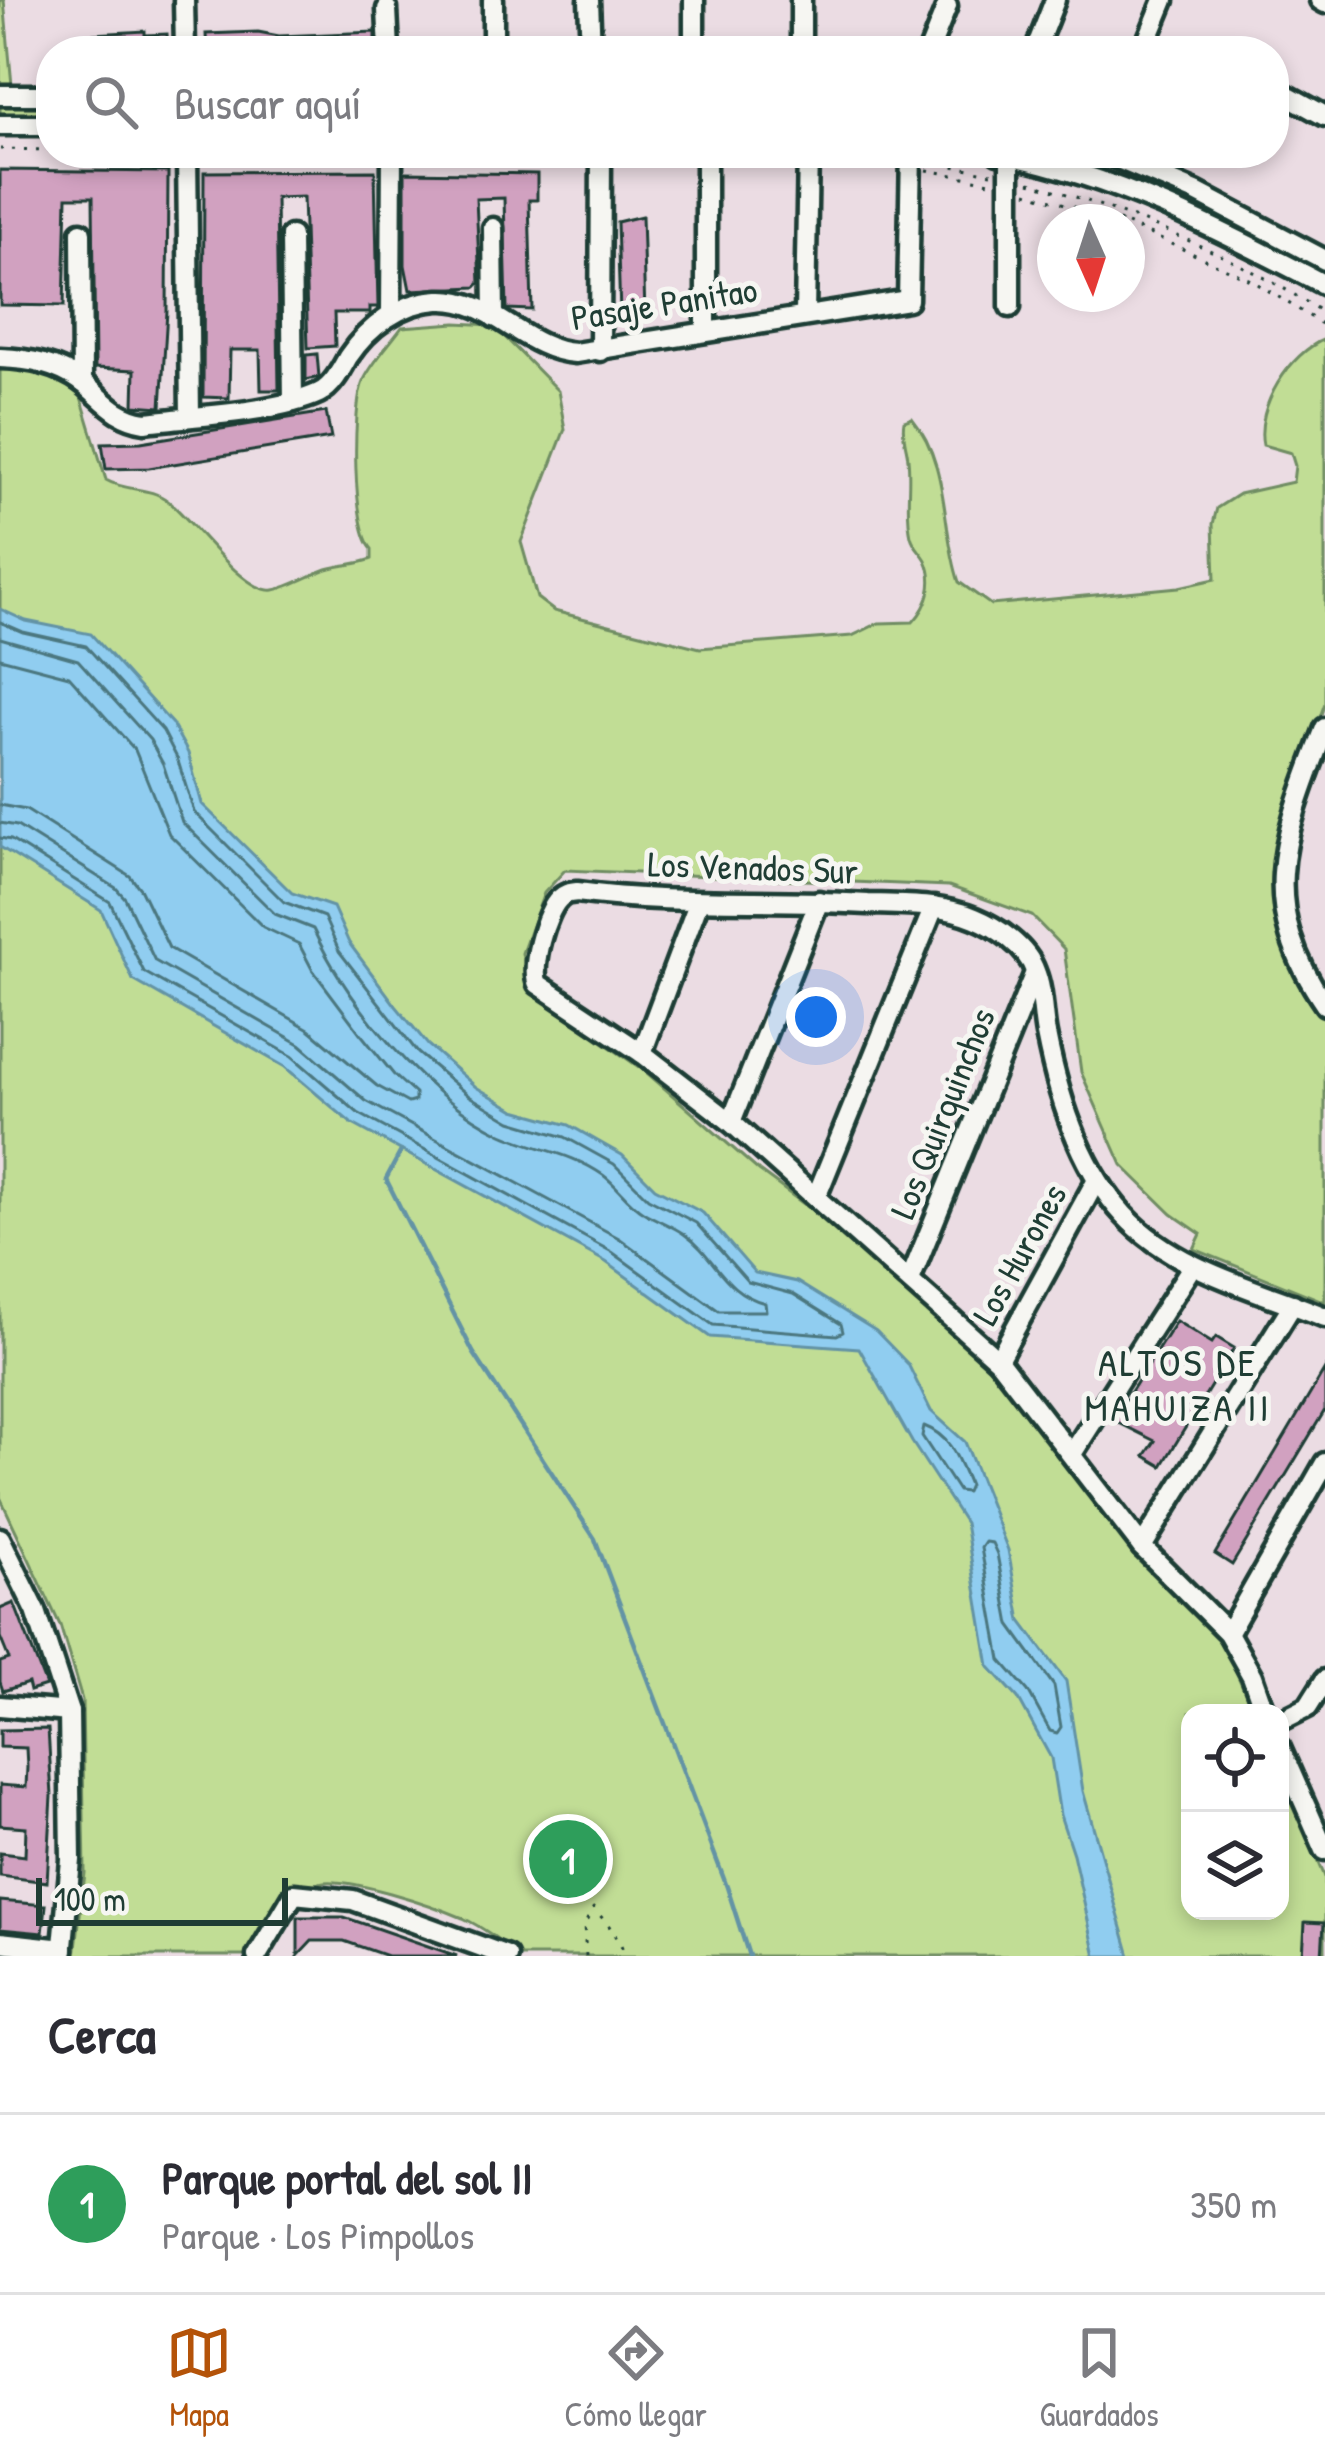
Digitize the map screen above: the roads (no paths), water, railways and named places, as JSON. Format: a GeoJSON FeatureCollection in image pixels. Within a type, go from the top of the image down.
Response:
{"type":"FeatureCollection","features":[{"type":"Feature","properties":{"kind":"street"},"geometry":{"type":"LineString","coordinates":[[184,0],[185,36]]}},
{"type":"Feature","properties":{"kind":"street"},"geometry":{"type":"LineString","coordinates":[[493,0],[493,36]]}},
{"type":"Feature","properties":{"kind":"street"},"geometry":{"type":"LineString","coordinates":[[589,0],[590,36]]}},
{"type":"Feature","properties":{"kind":"street"},"geometry":{"type":"LineString","coordinates":[[694,0],[694,36]]}},
{"type":"Feature","properties":{"kind":"street"},"geometry":{"type":"LineString","coordinates":[[801,0],[801,36]]}},
{"type":"Feature","properties":{"kind":"street"},"geometry":{"type":"LineString","coordinates":[[1041,36],[1055,0]]}},
{"type":"Feature","properties":{"kind":"street"},"geometry":{"type":"LineString","coordinates":[[1150,36],[1164,0]]}},
{"type":"Feature","properties":{"kind":"street"},"geometry":{"type":"LineString","coordinates":[[935,36],[946,7]]}},
{"type":"Feature","properties":{"kind":"street"},"geometry":{"type":"LineString","coordinates":[[387,9],[388,36]]}},
{"type":"Feature","properties":{"kind":"street"},"geometry":{"type":"LineString","coordinates":[[0,94],[36,95]]}},
{"type":"Feature","properties":{"kind":"street"},"geometry":{"type":"LineString","coordinates":[[1289,96],[1325,116]]}},
{"type":"Feature","properties":{"kind":"street"},"geometry":{"type":"LineString","coordinates":[[0,125],[36,125]]}},
{"type":"Feature","properties":{"kind":"street"},"geometry":{"type":"LineString","coordinates":[[188,168],[190,417]]}},
{"type":"Feature","properties":{"kind":"street"},"geometry":{"type":"LineString","coordinates":[[0,358],[50,364],[82,382],[124,418],[145,422],[293,402],[325,391],[360,339],[391,314],[392,168]]}},
{"type":"Feature","properties":{"kind":"street"},"geometry":{"type":"LineString","coordinates":[[600,350],[601,168]]}},
{"type":"Feature","properties":{"kind":"street"},"geometry":{"type":"LineString","coordinates":[[706,168],[706,331]]}},
{"type":"Feature","properties":{"kind":"street"},"geometry":{"type":"LineString","coordinates":[[805,314],[809,168]]}},
{"type":"Feature","properties":{"kind":"street","name":"Pasaje Panitao"},"geometry":{"type":"LineString","coordinates":[[391,314],[420,302],[466,303],[558,352],[600,350],[908,300],[910,168]]}},
{"type":"Feature","properties":{"kind":"street"},"geometry":{"type":"LineString","coordinates":[[1007,168],[1010,307]]}},
{"type":"Feature","properties":{"kind":"street"},"geometry":{"type":"LineString","coordinates":[[1052,168],[1200,220],[1325,285]]}},
{"type":"Feature","properties":{"kind":"street"},"geometry":{"type":"LineString","coordinates":[[1139,168],[1196,192],[1325,260]]}},
{"type":"Feature","properties":{"kind":"street"},"geometry":{"type":"LineString","coordinates":[[493,228],[494,317]]}},
{"type":"Feature","properties":{"kind":"street"},"geometry":{"type":"LineString","coordinates":[[81,232],[82,382]]}},
{"type":"Feature","properties":{"kind":"street"},"geometry":{"type":"LineString","coordinates":[[291,236],[293,402]]}},
{"type":"Feature","properties":{"kind":"street"},"geometry":{"type":"LineString","coordinates":[[1325,728],[1288,826],[1282,867],[1295,950],[1325,1005]]}},
{"type":"Feature","properties":{"kind":"street","name":"Los Venados Sur"},"geometry":{"type":"LineString","coordinates":[[1035,970],[1016,945],[987,923],[934,907],[699,901],[577,892],[565,895],[554,907],[532,967],[535,980],[642,1053],[731,1122],[998,1360],[1142,1547],[1228,1634],[1262,1704]]}},
{"type":"Feature","properties":{"kind":"street"},"geometry":{"type":"LineString","coordinates":[[642,1053],[699,901]]}},
{"type":"Feature","properties":{"kind":"street"},"geometry":{"type":"LineString","coordinates":[[731,1122],[819,901]]}},
{"type":"Feature","properties":{"kind":"street"},"geometry":{"type":"LineString","coordinates":[[817,1195],[934,907]]}},
{"type":"Feature","properties":{"kind":"street"},"geometry":{"type":"LineString","coordinates":[[1035,970],[1058,1083],[1097,1179],[1137,1228],[1193,1265],[1325,1317]]}},
{"type":"Feature","properties":{"kind":"street","name":"Los Quirquinchos"},"geometry":{"type":"LineString","coordinates":[[910,1280],[1035,970]]}},
{"type":"Feature","properties":{"kind":"street","name":"Los Hurones"},"geometry":{"type":"LineString","coordinates":[[998,1360],[1097,1179]]}},
{"type":"Feature","properties":{"kind":"street"},"geometry":{"type":"LineString","coordinates":[[1072,1454],[1193,1265]]}},
{"type":"Feature","properties":{"kind":"street"},"geometry":{"type":"LineString","coordinates":[[1142,1547],[1293,1304]]}},
{"type":"Feature","properties":{"kind":"street"},"geometry":{"type":"LineString","coordinates":[[1228,1634],[1325,1462]]}},
{"type":"Feature","properties":{"kind":"street"},"geometry":{"type":"LineString","coordinates":[[0,1538],[36,1611],[69,1712],[71,1860],[63,1953],[0,1942]]}},
{"type":"Feature","properties":{"kind":"street"},"geometry":{"type":"LineString","coordinates":[[1289,1716],[1308,1707],[1325,1680]]}},
{"type":"Feature","properties":{"kind":"street"},"geometry":{"type":"LineString","coordinates":[[0,1706],[69,1712]]}},
{"type":"Feature","properties":{"kind":"street"},"geometry":{"type":"LineString","coordinates":[[1289,1765],[1319,1820],[1325,1850]]}},
{"type":"Feature","properties":{"kind":"street"},"geometry":{"type":"LineString","coordinates":[[257,1956],[294,1894],[353,1900],[507,1956]]}},
{"type":"Feature","properties":{"kind":"water"},"geometry":{"type":"Polygon","coordinates":[[[0,609],[26,621],[91,634],[172,724],[188,753],[202,804],[292,893],[333,907],[349,943],[396,1006],[428,1045],[476,1087],[515,1110],[569,1125],[622,1155],[655,1188],[703,1213],[755,1273],[797,1282],[876,1331],[908,1364],[931,1411],[965,1442],[1008,1550],[1021,1621],[1066,1681],[1083,1791],[1130,1956],[1096,1956],[1060,1815],[1051,1758],[1018,1698],[989,1666],[965,1523],[859,1348],[710,1337],[606,1262],[351,1123],[285,1067],[133,980],[101,910],[0,847],[0,609]]]}},
{"type":"Feature","properties":{"kind":"waterway"},"geometry":{"type":"LineString","coordinates":[[401,1151],[386,1179],[473,1352],[595,1539],[749,1956]]}},
{"type":"Feature","properties":{"kind":"place","name":"Parque portal del sol II"},"geometry":{"type":"Point","coordinates":[568,1859]}},
{"type":"Feature","properties":{"kind":"district","name":"ALTOS DE MAHUIZA II"},"geometry":{"type":"Point","coordinates":[1178,1384]}}]}
